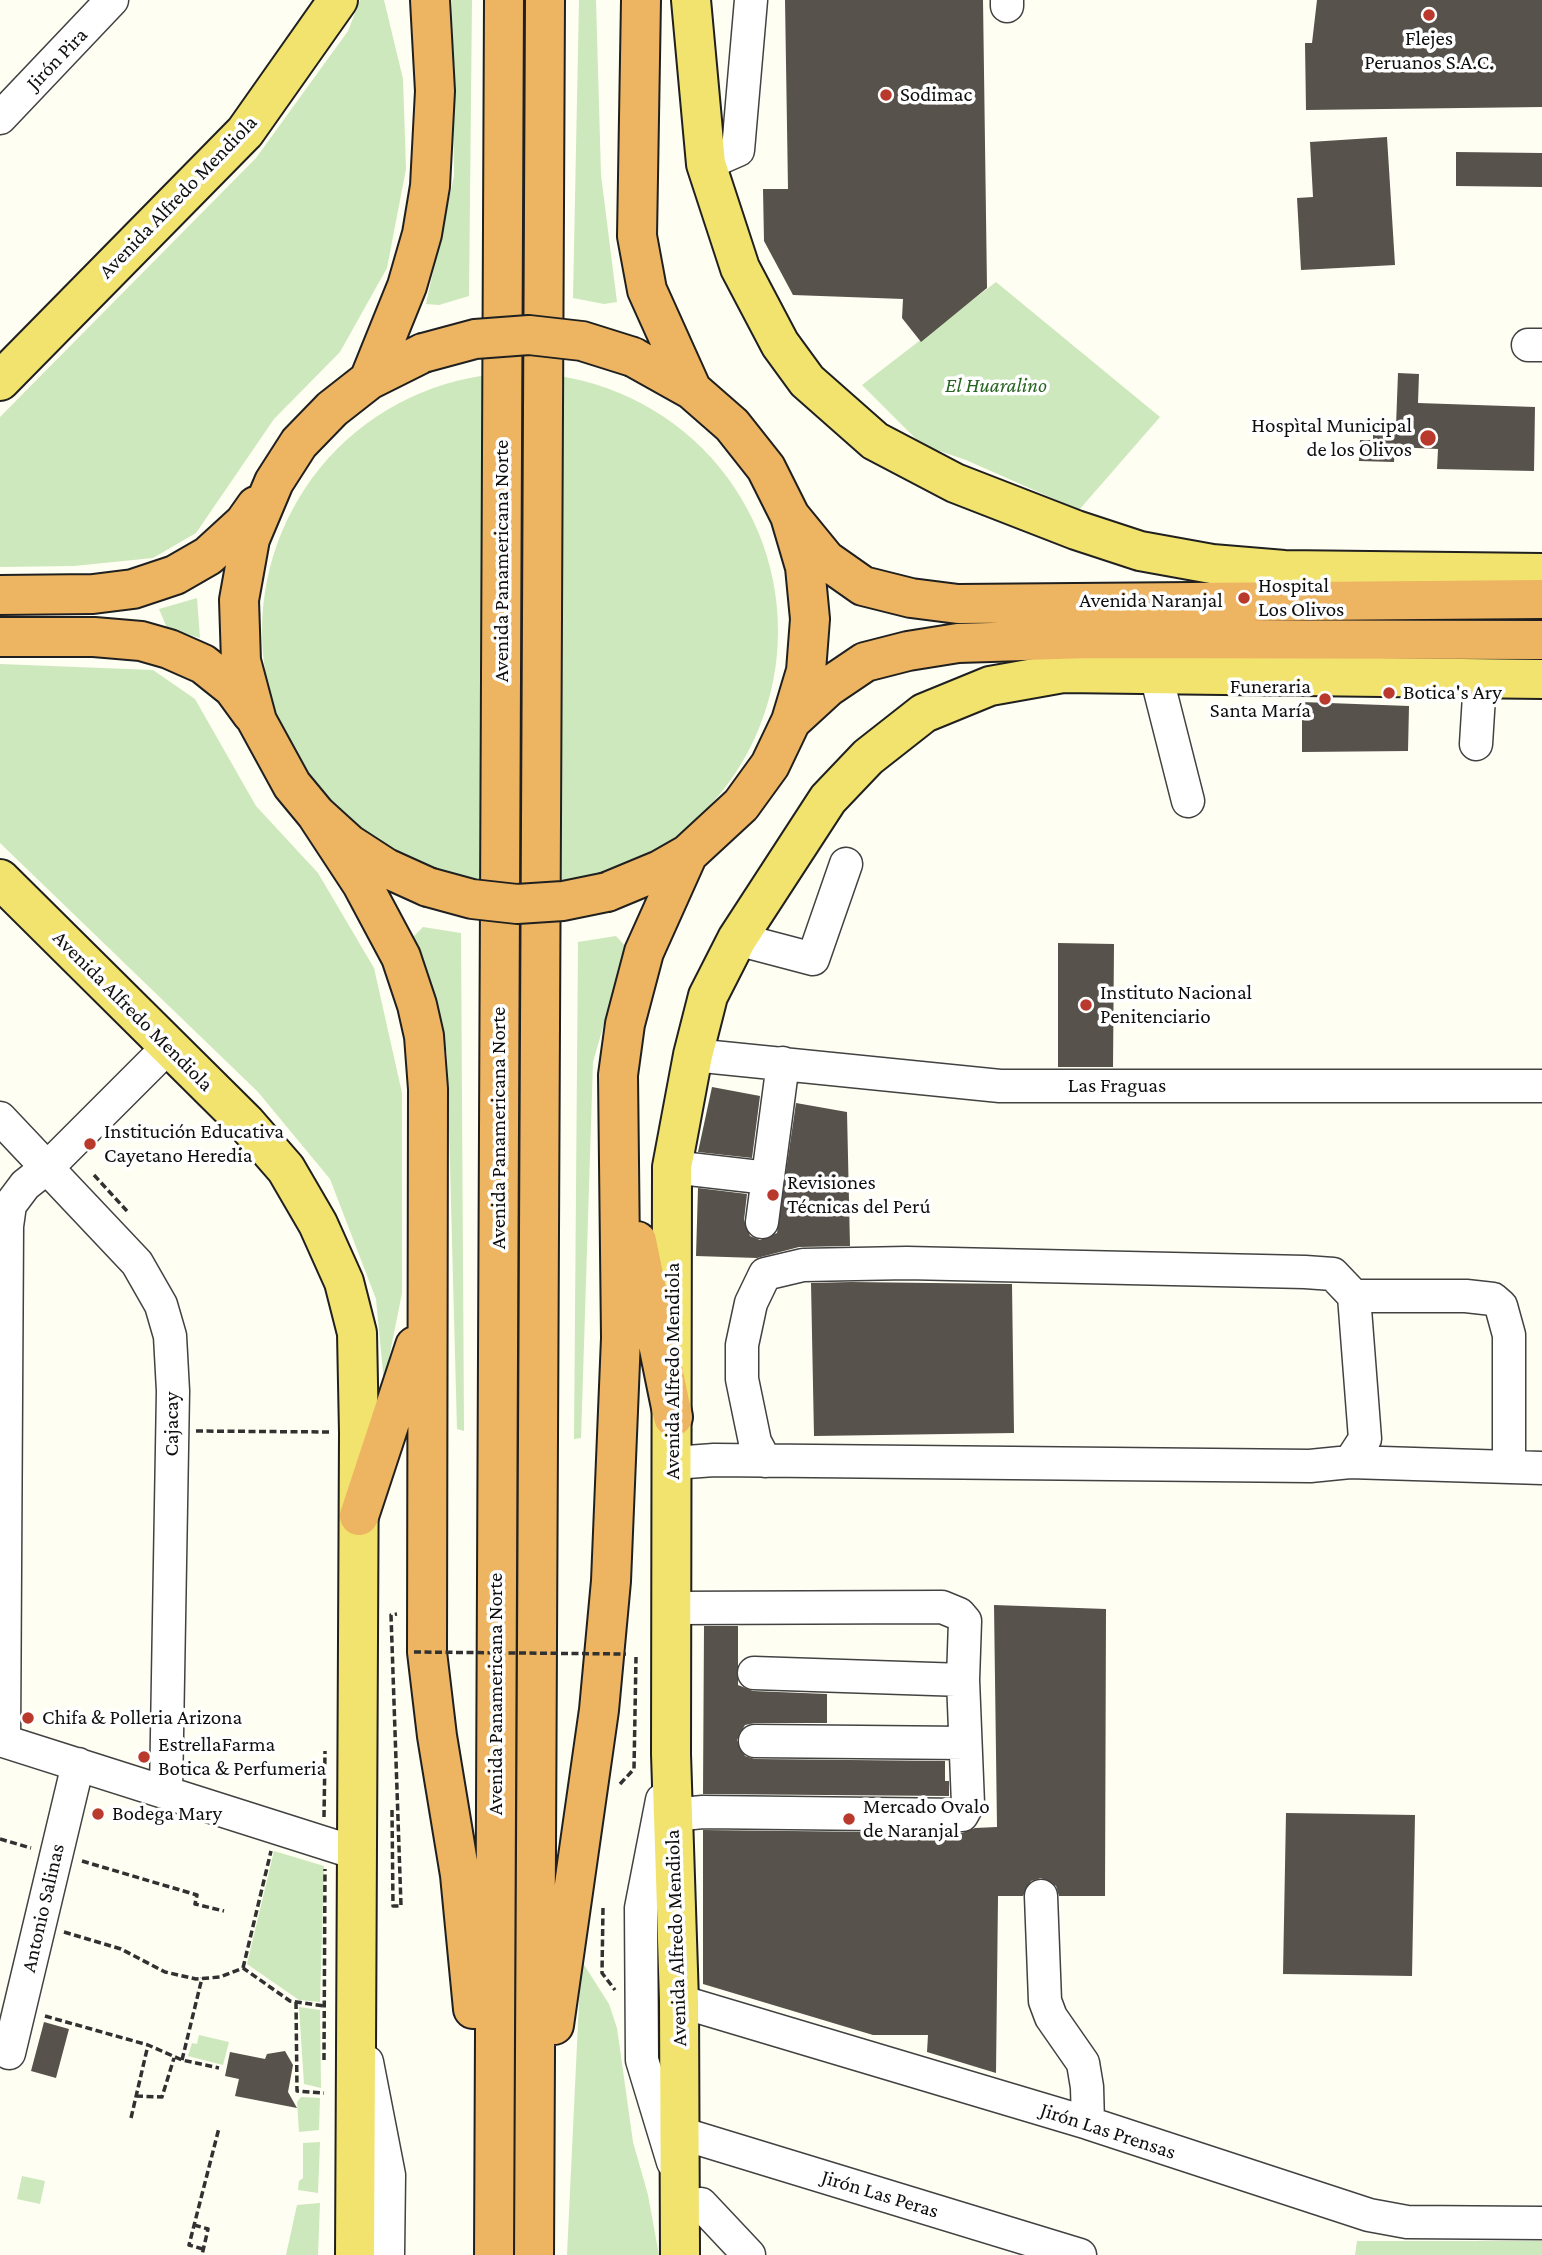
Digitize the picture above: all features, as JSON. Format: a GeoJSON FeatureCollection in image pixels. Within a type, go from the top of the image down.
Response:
{"type":"FeatureCollection","features":[{"type":"Feature","properties":{"kind":"highway"},"geometry":{"type":"LineString","coordinates":[[402,0],[409,29],[435,91]]}},
{"type":"Feature","properties":{"kind":"highway"},"geometry":{"type":"LineString","coordinates":[[369,380],[407,286],[422,234],[430,186],[435,91],[430,0]]}},
{"type":"Feature","properties":{"kind":"highway","name":"Avenida Panamericana Norte"},"geometry":{"type":"LineString","coordinates":[[494,2255],[504,0]]}},
{"type":"Feature","properties":{"kind":"highway","name":"Avenida Panamericana Norte"},"geometry":{"type":"LineString","coordinates":[[534,2144],[545,0]]}},
{"type":"Feature","properties":{"kind":"highway"},"geometry":{"type":"LineString","coordinates":[[641,0],[637,236],[647,290],[692,390]]}},
{"type":"Feature","properties":{"kind":"highway"},"geometry":{"type":"LineString","coordinates":[[639,136],[656,70],[667,0]]}},
{"type":"Feature","properties":{"kind":"highway"},"geometry":{"type":"LineString","coordinates":[[0,595],[93,594],[133,589],[175,575],[208,556],[244,523],[306,435],[332,409],[369,380],[423,353],[475,339],[529,335],[582,341],[634,357],[692,390],[732,425],[758,457],[790,516],[805,566],[810,619],[806,671],[791,721],[770,765],[741,805],[688,854],[660,870],[607,892],[563,901],[517,904],[472,899],[428,887],[386,869],[349,844],[316,814]]}},
{"type":"Feature","properties":{"kind":"highway"},"geometry":{"type":"LineString","coordinates":[[274,482],[250,539],[239,600],[241,661],[257,720],[272,754],[292,785],[316,814],[376,909],[401,957],[424,1036],[428,1089],[426,1621],[429,1682],[460,1875],[473,2010],[494,2114]]}},
{"type":"Feature","properties":{"kind":"highway","name":"Avenida Naranjal"},"geometry":{"type":"LineString","coordinates":[[790,516],[826,560],[863,586],[911,598],[958,604],[1422,585],[1542,599]]}},
{"type":"Feature","properties":{"kind":"highway"},"geometry":{"type":"LineString","coordinates":[[0,637],[94,637],[141,641],[169,649],[203,664],[233,688],[257,720]]}},
{"type":"Feature","properties":{"kind":"highway","name":"Avenida Naranjal"},"geometry":{"type":"LineString","coordinates":[[791,721],[828,687],[865,662],[908,651],[958,643],[1089,639],[1542,640]]}},
{"type":"Feature","properties":{"kind":"highway"},"geometry":{"type":"LineString","coordinates":[[534,2255],[534,2144],[581,1847],[606,1646],[620,1400],[618,1075],[630,1001],[644,952],[688,854]]}},
{"type":"Feature","properties":{"kind":"highway"},"geometry":{"type":"LineString","coordinates":[[617,1147],[673,1418]]}},
{"type":"Feature","properties":{"kind":"highway"},"geometry":{"type":"LineString","coordinates":[[359,1516],[427,1308]]}},
{"type":"Feature","properties":{"kind":"main road","name":"Avenida Alfredo Mendiola"},"geometry":{"type":"LineString","coordinates":[[0,380],[245,132],[338,0]]}},
{"type":"Feature","properties":{"kind":"main road"},"geometry":{"type":"LineString","coordinates":[[691,0],[706,164]]}},
{"type":"Feature","properties":{"kind":"main road","name":"Avenida Naranjal"},"geometry":{"type":"LineString","coordinates":[[706,164],[726,234],[756,303],[780,344],[807,380],[874,442],[956,483],[1076,530],[1140,551],[1225,565],[1335,572],[1422,585],[1542,573]]}},
{"type":"Feature","properties":{"kind":"main road","name":"Avenida Alfredo Mendiola"},"geometry":{"type":"LineString","coordinates":[[680,2255],[690,2195],[680,2133],[679,2001],[672,1815],[672,1167],[693,1055],[708,996],[737,939],[828,799],[879,748],[924,712],[990,686],[1063,673],[1156,675]]}},
{"type":"Feature","properties":{"kind":"main road"},"geometry":{"type":"LineString","coordinates":[[1156,675],[1542,679]]}},
{"type":"Feature","properties":{"kind":"main road","name":"Avenida Alfredo Mendiola"},"geometry":{"type":"LineString","coordinates":[[0,878],[246,1123],[286,1169],[318,1224],[344,1282],[357,1334],[339,1428],[359,1516],[356,1853],[341,2009],[355,2255]]}},
{"type":"Feature","properties":{"kind":"street","name":"Jirón Pira"},"geometry":{"type":"LineString","coordinates":[[0,118],[113,0]]}},
{"type":"Feature","properties":{"kind":"street"},"geometry":{"type":"LineString","coordinates":[[706,164],[738,150],[751,0]]}},
{"type":"Feature","properties":{"kind":"street"},"geometry":{"type":"LineString","coordinates":[[1156,675],[1188,801]]}},
{"type":"Feature","properties":{"kind":"street"},"geometry":{"type":"LineString","coordinates":[[1476,744],[1480,680]]}},
{"type":"Feature","properties":{"kind":"street"},"geometry":{"type":"LineString","coordinates":[[737,939],[813,959],[846,864]]}},
{"type":"Feature","properties":{"kind":"street"},"geometry":{"type":"LineString","coordinates":[[168,1047],[49,1166],[25,1185],[10,1205],[7,1226],[2,1740],[356,1853]]}},
{"type":"Feature","properties":{"kind":"street","name":"Las Fraguas"},"geometry":{"type":"LineString","coordinates":[[693,1055],[1000,1086],[1542,1086]]}},
{"type":"Feature","properties":{"kind":"street"},"geometry":{"type":"LineString","coordinates":[[762,1222],[783,1063]]}},
{"type":"Feature","properties":{"kind":"street","name":"Cajacay"},"geometry":{"type":"LineString","coordinates":[[0,1118],[49,1166],[137,1263],[161,1305],[170,1336],[173,1431],[166,1792]]}},
{"type":"Feature","properties":{"kind":"street"},"geometry":{"type":"LineString","coordinates":[[672,1167],[768,1178]]}},
{"type":"Feature","properties":{"kind":"street"},"geometry":{"type":"LineString","coordinates":[[765,1461],[755,1442],[745,1406],[742,1345],[751,1303],[765,1274],[803,1265],[907,1263],[1333,1274],[1354,1296],[1365,1439],[1350,1462]]}},
{"type":"Feature","properties":{"kind":"street"},"geometry":{"type":"LineString","coordinates":[[1354,1296],[1466,1296],[1493,1299],[1501,1306],[1509,1335],[1509,1467]]}},
{"type":"Feature","properties":{"kind":"street"},"geometry":{"type":"LineString","coordinates":[[674,1463],[765,1461],[1310,1466],[1350,1462],[1542,1468]]}},
{"type":"Feature","properties":{"kind":"street"},"geometry":{"type":"LineString","coordinates":[[672,1815],[703,1812],[962,1815],[968,1804],[963,1680],[965,1622],[959,1614],[942,1607],[673,1608]]}},
{"type":"Feature","properties":{"kind":"street"},"geometry":{"type":"LineString","coordinates":[[754,1672],[963,1680]]}},
{"type":"Feature","properties":{"kind":"street"},"geometry":{"type":"LineString","coordinates":[[755,1741],[965,1743]]}},
{"type":"Feature","properties":{"kind":"street"},"geometry":{"type":"LineString","coordinates":[[671,1754],[642,1908],[642,2060],[690,2195],[749,2255]]}},
{"type":"Feature","properties":{"kind":"street","name":"Antonio Salinas"},"geometry":{"type":"LineString","coordinates":[[9,2053],[78,1763]]}},
{"type":"Feature","properties":{"kind":"street"},"geometry":{"type":"LineString","coordinates":[[1041,1896],[1045,2001],[1051,2017],[1083,2063],[1088,2123]]}},
{"type":"Feature","properties":{"kind":"street","name":"Jirón Las Prensas"},"geometry":{"type":"LineString","coordinates":[[679,2001],[1088,2123],[1369,2215],[1407,2222],[1542,2223]]}},
{"type":"Feature","properties":{"kind":"street"},"geometry":{"type":"LineString","coordinates":[[341,2009],[389,2175],[388,2255]]}},
{"type":"Feature","properties":{"kind":"street","name":"Jirón Las Peras"},"geometry":{"type":"LineString","coordinates":[[680,2133],[1080,2255]]}},
{"type":"Feature","properties":{"kind":"path"},"geometry":{"type":"LineString","coordinates":[[173,1431],[339,1428]]}},
{"type":"Feature","properties":{"kind":"path"},"geometry":{"type":"LineString","coordinates":[[615,1788],[634,1769],[636,1647]]}},
{"type":"Feature","properties":{"kind":"path"},"geometry":{"type":"LineString","coordinates":[[392,1810],[393,1906],[401,1906],[393,1650]]}},
{"type":"Feature","properties":{"kind":"path"},"geometry":{"type":"LineString","coordinates":[[414,1652],[626,1654]]}},
{"type":"Feature","properties":{"kind":"path"},"geometry":{"type":"LineString","coordinates":[[324,1821],[326,1744]]}},
{"type":"Feature","properties":{"kind":"path"},"geometry":{"type":"LineString","coordinates":[[0,1839],[197,1895],[195,1904],[225,1911]]}},
{"type":"Feature","properties":{"kind":"path"},"geometry":{"type":"LineString","coordinates":[[243,1968],[272,1847]]}},
{"type":"Feature","properties":{"kind":"path"},"geometry":{"type":"LineString","coordinates":[[603,1906],[602,1973],[617,1992]]}},
{"type":"Feature","properties":{"kind":"path"},"geometry":{"type":"LineString","coordinates":[[62,1932],[121,1949],[165,1972],[202,1978],[220,1977],[243,1968]]}},
{"type":"Feature","properties":{"kind":"path"},"geometry":{"type":"LineString","coordinates":[[243,1968],[290,2001],[341,2009]]}},
{"type":"Feature","properties":{"kind":"path"},"geometry":{"type":"LineString","coordinates":[[182,2060],[202,1978]]}},
{"type":"Feature","properties":{"kind":"path"},"geometry":{"type":"LineString","coordinates":[[296,2002],[297,2091],[324,2093]]}},
{"type":"Feature","properties":{"kind":"path"},"geometry":{"type":"LineString","coordinates":[[20,2008],[148,2045],[182,2060],[219,2068]]}},
{"type":"Feature","properties":{"kind":"path"},"geometry":{"type":"LineString","coordinates":[[131,2119],[148,2045]]}},
{"type":"Feature","properties":{"kind":"path"},"geometry":{"type":"LineString","coordinates":[[136,2095],[162,2097],[174,2057]]}},
{"type":"Feature","properties":{"kind":"path"},"geometry":{"type":"LineString","coordinates":[[203,2249],[189,2245],[219,2129]]}},
{"type":"Feature","properties":{"kind":"path"},"geometry":{"type":"LineString","coordinates":[[194,2225],[208,2229],[202,2255]]}},
{"type":"Feature","properties":{"kind":"green space"},"geometry":{"type":"Polygon","coordinates":[[[360,0],[384,0],[403,79],[406,169],[387,268],[340,352],[274,419],[196,533],[153,558],[74,566],[0,567],[0,417],[256,158],[348,31],[360,0]]]}},
{"type":"Feature","properties":{"kind":"green space"},"geometry":{"type":"Polygon","coordinates":[[[452,0],[472,0],[469,296],[439,305],[426,304],[454,176],[452,0]]]}},
{"type":"Feature","properties":{"kind":"green space"},"geometry":{"type":"Polygon","coordinates":[[[579,0],[596,0],[601,175],[617,302],[604,304],[573,298],[579,0]]]}},
{"type":"Feature","properties":{"kind":"green space","name":"El Huaralino"},"geometry":{"type":"Polygon","coordinates":[[[996,282],[1160,417],[1079,510],[966,460],[922,445],[862,385],[996,282]]]}},
{"type":"Feature","properties":{"kind":"green space"},"geometry":{"type":"Polygon","coordinates":[[[520,373],[570,378],[619,393],[663,417],[702,449],[734,488],[758,532],[773,581],[778,631],[773,681],[758,730],[734,774],[702,813],[663,845],[619,869],[570,884],[520,889],[470,884],[421,869],[377,845],[338,813],[306,774],[282,730],[267,681],[262,631],[267,581],[282,532],[306,488],[338,449],[377,417],[421,393],[470,378],[520,373]]]}},
{"type":"Feature","properties":{"kind":"green space"},"geometry":{"type":"Polygon","coordinates":[[[197,598],[200,638],[167,628],[159,609],[197,598]]]}},
{"type":"Feature","properties":{"kind":"green space"},"geometry":{"type":"Polygon","coordinates":[[[0,664],[153,670],[195,699],[256,806],[318,873],[374,968],[402,1093],[402,1293],[384,1383],[376,1299],[330,1179],[258,1092],[0,843],[0,664]]]}},
{"type":"Feature","properties":{"kind":"green space"},"geometry":{"type":"Polygon","coordinates":[[[423,927],[461,933],[464,1431],[457,1429],[447,1053],[413,937],[423,927]]]}},
{"type":"Feature","properties":{"kind":"green space"},"geometry":{"type":"Polygon","coordinates":[[[616,936],[626,947],[593,1062],[581,1438],[574,1439],[578,942],[616,936]]]}},
{"type":"Feature","properties":{"kind":"green space"},"geometry":{"type":"Polygon","coordinates":[[[274,1851],[324,1866],[320,2002],[299,2000],[247,1964],[274,1851]]]}},
{"type":"Feature","properties":{"kind":"green space"},"geometry":{"type":"Polygon","coordinates":[[[581,1960],[609,2004],[617,2028],[633,2142],[648,2195],[659,2255],[567,2255],[581,1960]]]}},
{"type":"Feature","properties":{"kind":"green space"},"geometry":{"type":"Polygon","coordinates":[[[299,2007],[320,2010],[321,2088],[304,2084],[299,2007]]]}},
{"type":"Feature","properties":{"kind":"green space"},"geometry":{"type":"Polygon","coordinates":[[[199,2035],[229,2042],[223,2065],[188,2056],[192,2043],[197,2044],[199,2035]]]}},
{"type":"Feature","properties":{"kind":"green space"},"geometry":{"type":"Polygon","coordinates":[[[301,2097],[320,2098],[319,2130],[299,2132],[297,2102],[301,2097]]]}},
{"type":"Feature","properties":{"kind":"green space"},"geometry":{"type":"Polygon","coordinates":[[[320,2142],[318,2193],[298,2190],[299,2181],[303,2178],[303,2143],[320,2142]]]}},
{"type":"Feature","properties":{"kind":"green space"},"geometry":{"type":"Polygon","coordinates":[[[22,2176],[45,2181],[40,2204],[17,2199],[22,2176]]]}},
{"type":"Feature","properties":{"kind":"green space"},"geometry":{"type":"Polygon","coordinates":[[[320,2203],[318,2255],[286,2255],[297,2205],[320,2203]]]}},
{"type":"Feature","properties":{"kind":"green space"},"geometry":{"type":"Polygon","coordinates":[[[1357,2241],[1542,2241],[1542,2255],[1355,2255],[1357,2241]]]}},
{"type":"Feature","properties":{"kind":"building","name":"Sodimac"},"geometry":{"type":"Polygon","coordinates":[[[785,0],[983,0],[987,288],[921,342],[902,318],[903,299],[793,295],[764,241],[763,189],[788,189],[785,0]]]}},
{"type":"Feature","properties":{"kind":"building"},"geometry":{"type":"Polygon","coordinates":[[[1317,0],[1542,0],[1542,107],[1306,110],[1305,43],[1312,43],[1317,0]]]}},
{"type":"Feature","properties":{"kind":"building"},"geometry":{"type":"Polygon","coordinates":[[[1387,137],[1395,265],[1301,270],[1297,198],[1313,197],[1310,142],[1387,137]]]}},
{"type":"Feature","properties":{"kind":"building"},"geometry":{"type":"Polygon","coordinates":[[[1456,152],[1542,153],[1542,187],[1456,186],[1456,152]]]}},
{"type":"Feature","properties":{"kind":"building"},"geometry":{"type":"Polygon","coordinates":[[[1398,373],[1419,374],[1418,403],[1535,407],[1534,471],[1437,469],[1438,449],[1395,447],[1394,462],[1359,461],[1360,440],[1373,440],[1373,425],[1396,426],[1398,373]]]}},
{"type":"Feature","properties":{"kind":"building"},"geometry":{"type":"Polygon","coordinates":[[[1302,702],[1409,706],[1408,751],[1302,752],[1302,702]]]}},
{"type":"Feature","properties":{"kind":"building","name":"Instituto Nacional Penitenciario"},"geometry":{"type":"Polygon","coordinates":[[[1058,943],[1114,944],[1113,1067],[1058,1067],[1058,943]]]}},
{"type":"Feature","properties":{"kind":"building"},"geometry":{"type":"Polygon","coordinates":[[[712,1087],[760,1096],[752,1158],[698,1152],[712,1087]]]}},
{"type":"Feature","properties":{"kind":"building"},"geometry":{"type":"Polygon","coordinates":[[[796,1103],[847,1112],[850,1246],[799,1247],[757,1258],[696,1256],[698,1188],[747,1194],[744,1220],[750,1236],[760,1240],[777,1233],[796,1103]]]}},
{"type":"Feature","properties":{"kind":"building"},"geometry":{"type":"Polygon","coordinates":[[[811,1283],[1012,1284],[1014,1433],[814,1436],[811,1283]]]}},
{"type":"Feature","properties":{"kind":"building"},"geometry":{"type":"Polygon","coordinates":[[[994,1605],[1106,1609],[1105,1896],[1059,1896],[1056,1886],[1041,1878],[1031,1881],[1023,1896],[998,1896],[996,2073],[927,2052],[928,2035],[873,2035],[703,1984],[703,1830],[962,1833],[975,1828],[997,1827],[994,1605]]]}},
{"type":"Feature","properties":{"kind":"building"},"geometry":{"type":"Polygon","coordinates":[[[704,1626],[738,1626],[738,1685],[753,1691],[827,1694],[827,1723],[745,1725],[737,1740],[745,1756],[755,1759],[945,1761],[945,1781],[949,1781],[949,1796],[703,1794],[704,1626]]]}},
{"type":"Feature","properties":{"kind":"building"},"geometry":{"type":"Polygon","coordinates":[[[1286,1813],[1415,1815],[1412,1976],[1283,1974],[1286,1813]]]}},
{"type":"Feature","properties":{"kind":"building"},"geometry":{"type":"Polygon","coordinates":[[[44,2022],[69,2029],[56,2078],[31,2071],[44,2022]]]}},
{"type":"Feature","properties":{"kind":"building"},"geometry":{"type":"Polygon","coordinates":[[[285,2051],[293,2065],[288,2092],[297,2108],[235,2096],[239,2079],[225,2076],[230,2052],[265,2059],[267,2054],[285,2051]]]}},
{"type":"Feature","properties":{"kind":"place","name":"Flejes Peruanos S.A.C."},"geometry":{"type":"Point","coordinates":[1429,15]}},
{"type":"Feature","properties":{"kind":"place","name":"Sodimac"},"geometry":{"type":"Point","coordinates":[886,95]}},
{"type":"Feature","properties":{"kind":"place","name":"Hospìtal Municipal de los Olivos"},"geometry":{"type":"Point","coordinates":[1428,438]}},
{"type":"Feature","properties":{"kind":"place","name":"Hospital Los Olivos"},"geometry":{"type":"Point","coordinates":[1244,598]}},
{"type":"Feature","properties":{"kind":"place","name":"Botica's Ary"},"geometry":{"type":"Point","coordinates":[1389,693]}},
{"type":"Feature","properties":{"kind":"place","name":"Funeraria Santa María"},"geometry":{"type":"Point","coordinates":[1325,699]}},
{"type":"Feature","properties":{"kind":"place","name":"Instituto Nacional Penitenciario"},"geometry":{"type":"Point","coordinates":[1086,1005]}},
{"type":"Feature","properties":{"kind":"place","name":"Institución Educativa Cayetano Heredia"},"geometry":{"type":"Point","coordinates":[90,1144]}},
{"type":"Feature","properties":{"kind":"place","name":"Revisiones Técnicas del Perú"},"geometry":{"type":"Point","coordinates":[773,1195]}},
{"type":"Feature","properties":{"kind":"place","name":"Chifa & Polleria Arizona"},"geometry":{"type":"Point","coordinates":[28,1718]}},
{"type":"Feature","properties":{"kind":"place","name":"EstrellaFarma Botica & Perfumeria"},"geometry":{"type":"Point","coordinates":[144,1757]}},
{"type":"Feature","properties":{"kind":"place","name":"Bodega Mary"},"geometry":{"type":"Point","coordinates":[98,1814]}},
{"type":"Feature","properties":{"kind":"place","name":"Mercado Ovalo de Naranjal"},"geometry":{"type":"Point","coordinates":[849,1819]}}]}
